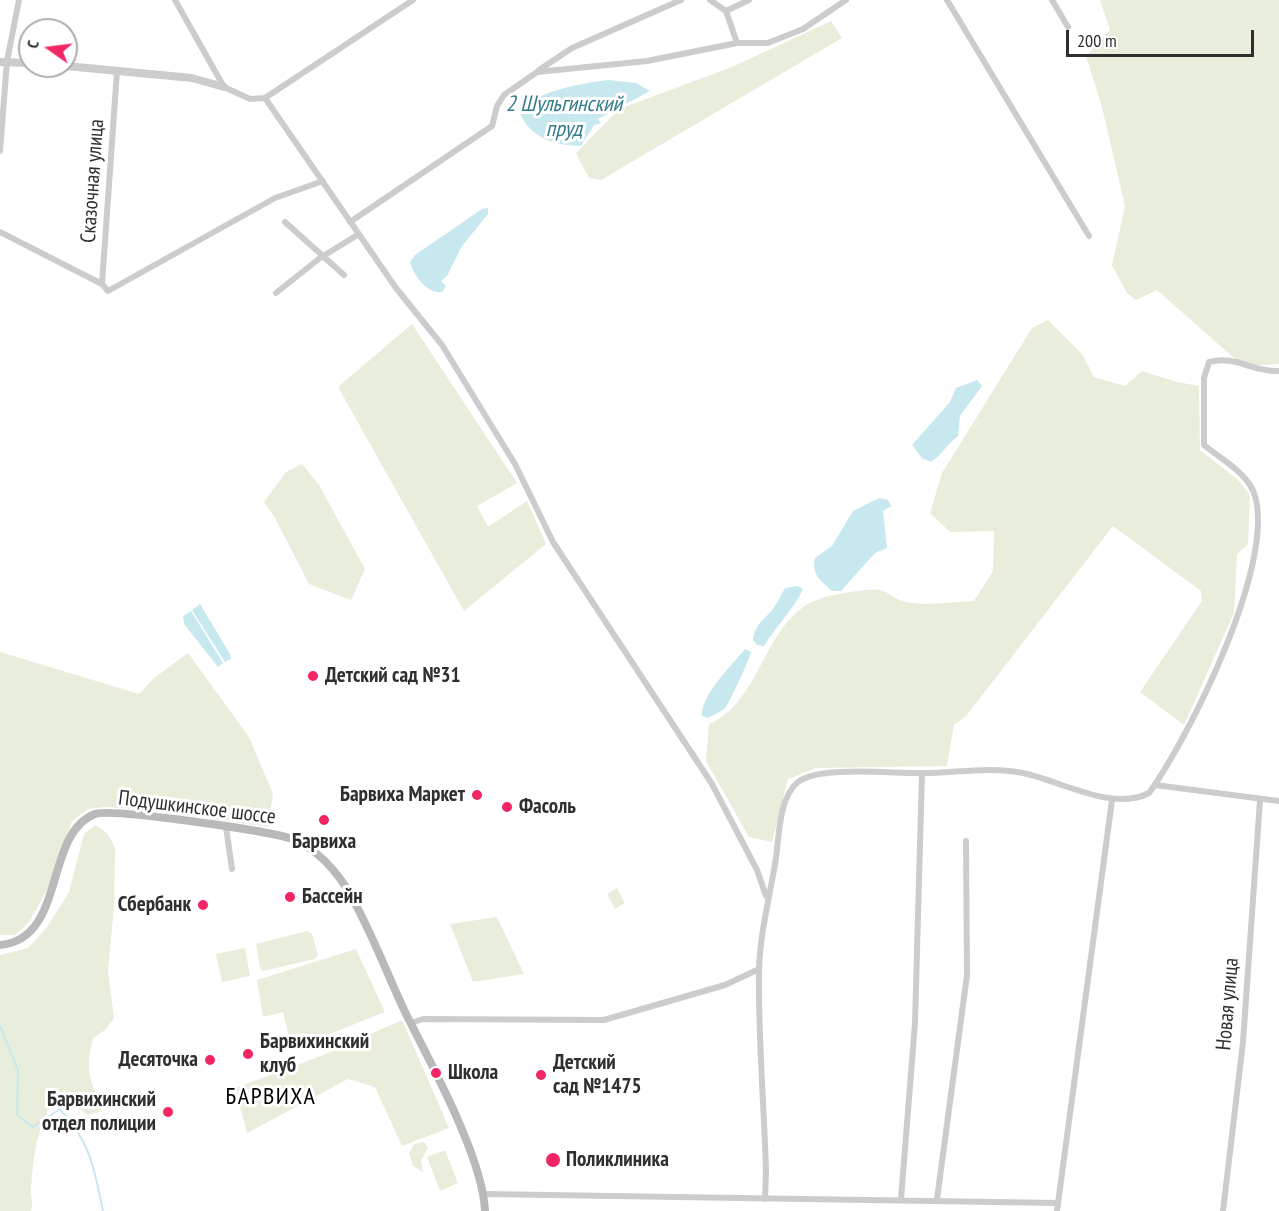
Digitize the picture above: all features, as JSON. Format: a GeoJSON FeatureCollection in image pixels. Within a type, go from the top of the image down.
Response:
{"type":"FeatureCollection","features":[{"type":"Feature","properties":{"kind":"main road","name":"Подушкинское шоссе"},"geometry":{"type":"LineString","coordinates":[[0,945],[20,942],[31,934],[53,888],[69,840],[80,824],[96,813],[137,815],[226,827],[294,840],[316,854],[336,873],[357,907],[457,1122],[485,1194],[485,1211]]}},
{"type":"Feature","properties":{"kind":"street"},"geometry":{"type":"LineString","coordinates":[[0,151],[4,61],[19,0]]}},
{"type":"Feature","properties":{"kind":"street"},"geometry":{"type":"LineString","coordinates":[[175,0],[224,87]]}},
{"type":"Feature","properties":{"kind":"street"},"geometry":{"type":"LineString","coordinates":[[78,67],[192,78],[224,87],[250,99],[265,98],[413,0]]}},
{"type":"Feature","properties":{"kind":"street"},"geometry":{"type":"LineString","coordinates":[[350,222],[492,126],[497,106],[504,95],[572,48],[681,0]]}},
{"type":"Feature","properties":{"kind":"street"},"geometry":{"type":"LineString","coordinates":[[710,0],[726,11],[737,43]]}},
{"type":"Feature","properties":{"kind":"street"},"geometry":{"type":"LineString","coordinates":[[726,11],[748,0]]}},
{"type":"Feature","properties":{"kind":"street"},"geometry":{"type":"LineString","coordinates":[[537,72],[647,61],[737,43],[768,43],[803,28],[846,0]]}},
{"type":"Feature","properties":{"kind":"street"},"geometry":{"type":"LineString","coordinates":[[947,0],[1089,236]]}},
{"type":"Feature","properties":{"kind":"street"},"geometry":{"type":"LineString","coordinates":[[1052,0],[1068,27]]}},
{"type":"Feature","properties":{"kind":"street","name":"Сказочная улица"},"geometry":{"type":"LineString","coordinates":[[102,284],[117,71]]}},
{"type":"Feature","properties":{"kind":"street"},"geometry":{"type":"LineString","coordinates":[[265,98],[396,288],[442,345],[515,464],[553,542],[712,784],[757,870],[767,897]]}},
{"type":"Feature","properties":{"kind":"street"},"geometry":{"type":"LineString","coordinates":[[0,232],[102,284],[108,291],[275,198],[323,181]]}},
{"type":"Feature","properties":{"kind":"street"},"geometry":{"type":"LineString","coordinates":[[285,222],[345,275]]}},
{"type":"Feature","properties":{"kind":"street"},"geometry":{"type":"LineString","coordinates":[[276,293],[323,256],[358,234]]}},
{"type":"Feature","properties":{"kind":"street"},"geometry":{"type":"LineString","coordinates":[[765,1199],[759,969],[767,897],[781,817],[790,789],[798,781],[808,776],[825,773],[1009,770],[1067,785],[1112,800],[1138,799],[1149,793],[1196,711],[1229,637],[1248,580],[1258,526],[1255,493],[1241,475],[1204,445],[1204,378],[1209,362],[1224,358],[1264,371],[1279,371]]}},
{"type":"Feature","properties":{"kind":"street"},"geometry":{"type":"LineString","coordinates":[[901,1199],[915,1023],[922,773]]}},
{"type":"Feature","properties":{"kind":"street"},"geometry":{"type":"LineString","coordinates":[[1155,785],[1279,801]]}},
{"type":"Feature","properties":{"kind":"street"},"geometry":{"type":"LineString","coordinates":[[1057,1211],[1112,800]]}},
{"type":"Feature","properties":{"kind":"street","name":"Новая улица"},"geometry":{"type":"LineString","coordinates":[[1222,1211],[1243,1042],[1260,800]]}},
{"type":"Feature","properties":{"kind":"street"},"geometry":{"type":"LineString","coordinates":[[226,827],[232,869]]}},
{"type":"Feature","properties":{"kind":"street"},"geometry":{"type":"LineString","coordinates":[[937,1199],[967,975],[966,841]]}},
{"type":"Feature","properties":{"kind":"street"},"geometry":{"type":"LineString","coordinates":[[411,1023],[423,1019],[604,1020],[725,985],[759,969]]}},
{"type":"Feature","properties":{"kind":"street"},"geometry":{"type":"LineString","coordinates":[[485,1194],[765,1199],[937,1199],[1058,1203]]}},
{"type":"Feature","properties":{"kind":"green space"},"geometry":{"type":"Polygon","coordinates":[[[1100,0],[1279,0],[1279,364],[1243,366],[1157,290],[1136,300],[1127,293],[1112,265],[1125,206],[1102,107],[1086,56],[1110,30],[1100,0]]]}},
{"type":"Feature","properties":{"kind":"green space"},"geometry":{"type":"Polygon","coordinates":[[[831,21],[842,38],[601,180],[589,178],[576,153],[619,109],[732,67],[831,21]]]}},
{"type":"Feature","properties":{"kind":"green space"},"geometry":{"type":"Polygon","coordinates":[[[1048,320],[1082,354],[1094,377],[1125,386],[1142,371],[1199,386],[1200,450],[1237,479],[1250,495],[1248,544],[1237,554],[1234,613],[1184,725],[1140,692],[1202,601],[1201,591],[1113,526],[966,716],[954,725],[947,766],[816,768],[788,779],[772,842],[749,837],[706,761],[709,724],[728,713],[742,697],[776,638],[789,620],[805,606],[826,597],[875,590],[913,603],[974,601],[993,571],[994,531],[950,532],[930,513],[942,473],[1032,328],[1048,320]]]}},
{"type":"Feature","properties":{"kind":"green space"},"geometry":{"type":"Polygon","coordinates":[[[412,324],[517,483],[477,506],[488,527],[527,501],[546,544],[464,611],[338,387],[412,324]]]}},
{"type":"Feature","properties":{"kind":"green space"},"geometry":{"type":"Polygon","coordinates":[[[302,464],[319,485],[365,569],[351,600],[309,584],[274,516],[264,502],[286,472],[302,464]]]}},
{"type":"Feature","properties":{"kind":"green space"},"geometry":{"type":"Polygon","coordinates":[[[0,652],[139,694],[154,678],[188,653],[249,737],[273,794],[268,827],[156,811],[105,807],[88,809],[72,821],[51,883],[29,922],[15,935],[0,935],[0,652]]]}},
{"type":"Feature","properties":{"kind":"green space"},"geometry":{"type":"Polygon","coordinates":[[[95,825],[107,833],[115,847],[114,907],[108,971],[114,1018],[105,1030],[93,1038],[89,1060],[90,1076],[102,1111],[88,1115],[69,1105],[49,1108],[36,1147],[31,1211],[0,1211],[0,955],[28,948],[47,927],[69,892],[84,834],[95,825]]]}},
{"type":"Feature","properties":{"kind":"green space"},"geometry":{"type":"Polygon","coordinates":[[[617,888],[625,903],[615,909],[607,894],[617,888]]]}},
{"type":"Feature","properties":{"kind":"green space"},"geometry":{"type":"Polygon","coordinates":[[[497,917],[524,974],[473,982],[450,924],[497,917]]]}},
{"type":"Feature","properties":{"kind":"green space"},"geometry":{"type":"Polygon","coordinates":[[[307,931],[312,934],[318,955],[315,959],[263,971],[260,968],[256,944],[307,931]]]}},
{"type":"Feature","properties":{"kind":"green space"},"geometry":{"type":"Polygon","coordinates":[[[245,948],[250,976],[222,982],[216,954],[245,948]]]}},
{"type":"Feature","properties":{"kind":"green space"},"geometry":{"type":"Polygon","coordinates":[[[356,949],[385,1012],[292,1049],[283,1012],[263,1017],[257,980],[356,949]]]}},
{"type":"Feature","properties":{"kind":"green space"},"geometry":{"type":"Polygon","coordinates":[[[402,1020],[449,1128],[402,1146],[375,1087],[348,1079],[247,1133],[235,1088],[321,1056],[402,1020]]]}},
{"type":"Feature","properties":{"kind":"green space"},"geometry":{"type":"Polygon","coordinates":[[[424,1142],[428,1148],[421,1161],[423,1172],[413,1166],[409,1153],[414,1144],[424,1142]]]}},
{"type":"Feature","properties":{"kind":"green space"},"geometry":{"type":"Polygon","coordinates":[[[445,1150],[458,1183],[440,1191],[427,1157],[445,1150]]]}},
{"type":"Feature","properties":{"kind":"water","name":"2 Шульгинский пруд"},"geometry":{"type":"Polygon","coordinates":[[[608,80],[636,83],[650,91],[598,119],[601,123],[594,125],[581,146],[561,144],[543,138],[529,127],[518,109],[548,93],[585,83],[608,80]]]}},
{"type":"Feature","properties":{"kind":"water"},"geometry":{"type":"Polygon","coordinates":[[[488,208],[488,214],[462,246],[447,276],[441,281],[446,286],[442,292],[426,287],[418,278],[410,262],[415,255],[482,209],[488,208]]]}},
{"type":"Feature","properties":{"kind":"water"},"geometry":{"type":"Polygon","coordinates":[[[977,380],[982,386],[960,416],[958,436],[931,462],[922,458],[912,445],[950,402],[956,388],[977,380]]]}},
{"type":"Feature","properties":{"kind":"water"},"geometry":{"type":"Polygon","coordinates":[[[879,498],[888,500],[891,506],[883,511],[887,548],[875,553],[841,591],[832,591],[815,573],[815,558],[832,546],[853,511],[879,498]]]}},
{"type":"Feature","properties":{"kind":"water"},"geometry":{"type":"Polygon","coordinates":[[[798,586],[803,589],[795,603],[764,646],[757,645],[753,640],[758,626],[774,608],[785,588],[798,586]]]}},
{"type":"Feature","properties":{"kind":"water"},"geometry":{"type":"Polygon","coordinates":[[[200,604],[230,654],[231,659],[225,662],[192,610],[200,604]]]}},
{"type":"Feature","properties":{"kind":"water"},"geometry":{"type":"Polygon","coordinates":[[[191,611],[223,663],[218,667],[184,624],[183,616],[191,611]]]}},
{"type":"Feature","properties":{"kind":"water"},"geometry":{"type":"Polygon","coordinates":[[[745,649],[751,652],[750,656],[725,708],[708,718],[702,716],[706,699],[745,649]]]}},
{"type":"Feature","properties":{"kind":"waterway"},"geometry":{"type":"LineString","coordinates":[[0,1026],[18,1070],[17,1115],[33,1127],[60,1109],[79,1133],[85,1145],[94,1169],[103,1211]]}},
{"type":"Feature","properties":{"kind":"place","name":"Детский сад №31"},"geometry":{"type":"Point","coordinates":[313,676]}},
{"type":"Feature","properties":{"kind":"place","name":"Барвиха Маркет"},"geometry":{"type":"Point","coordinates":[477,795]}},
{"type":"Feature","properties":{"kind":"place","name":"Фасоль"},"geometry":{"type":"Point","coordinates":[507,807]}},
{"type":"Feature","properties":{"kind":"place","name":"Барвиха"},"geometry":{"type":"Point","coordinates":[324,820]}},
{"type":"Feature","properties":{"kind":"place","name":"Бассейн"},"geometry":{"type":"Point","coordinates":[290,897]}},
{"type":"Feature","properties":{"kind":"place","name":"Сбербанк"},"geometry":{"type":"Point","coordinates":[203,905]}},
{"type":"Feature","properties":{"kind":"place","name":"Барвихинский клуб"},"geometry":{"type":"Point","coordinates":[248,1054]}},
{"type":"Feature","properties":{"kind":"place","name":"Десяточка"},"geometry":{"type":"Point","coordinates":[210,1060]}},
{"type":"Feature","properties":{"kind":"place","name":"Школа"},"geometry":{"type":"Point","coordinates":[436,1073]}},
{"type":"Feature","properties":{"kind":"place","name":"Детский сад №1475"},"geometry":{"type":"Point","coordinates":[541,1075]}},
{"type":"Feature","properties":{"kind":"place","name":"Барвихинский отдел полиции"},"geometry":{"type":"Point","coordinates":[168,1112]}},
{"type":"Feature","properties":{"kind":"place","name":"Поликлиника"},"geometry":{"type":"Point","coordinates":[553,1160]}},
{"type":"Feature","properties":{"kind":"district","name":"БАРВИХА"},"geometry":{"type":"Point","coordinates":[271,1097]}}]}
